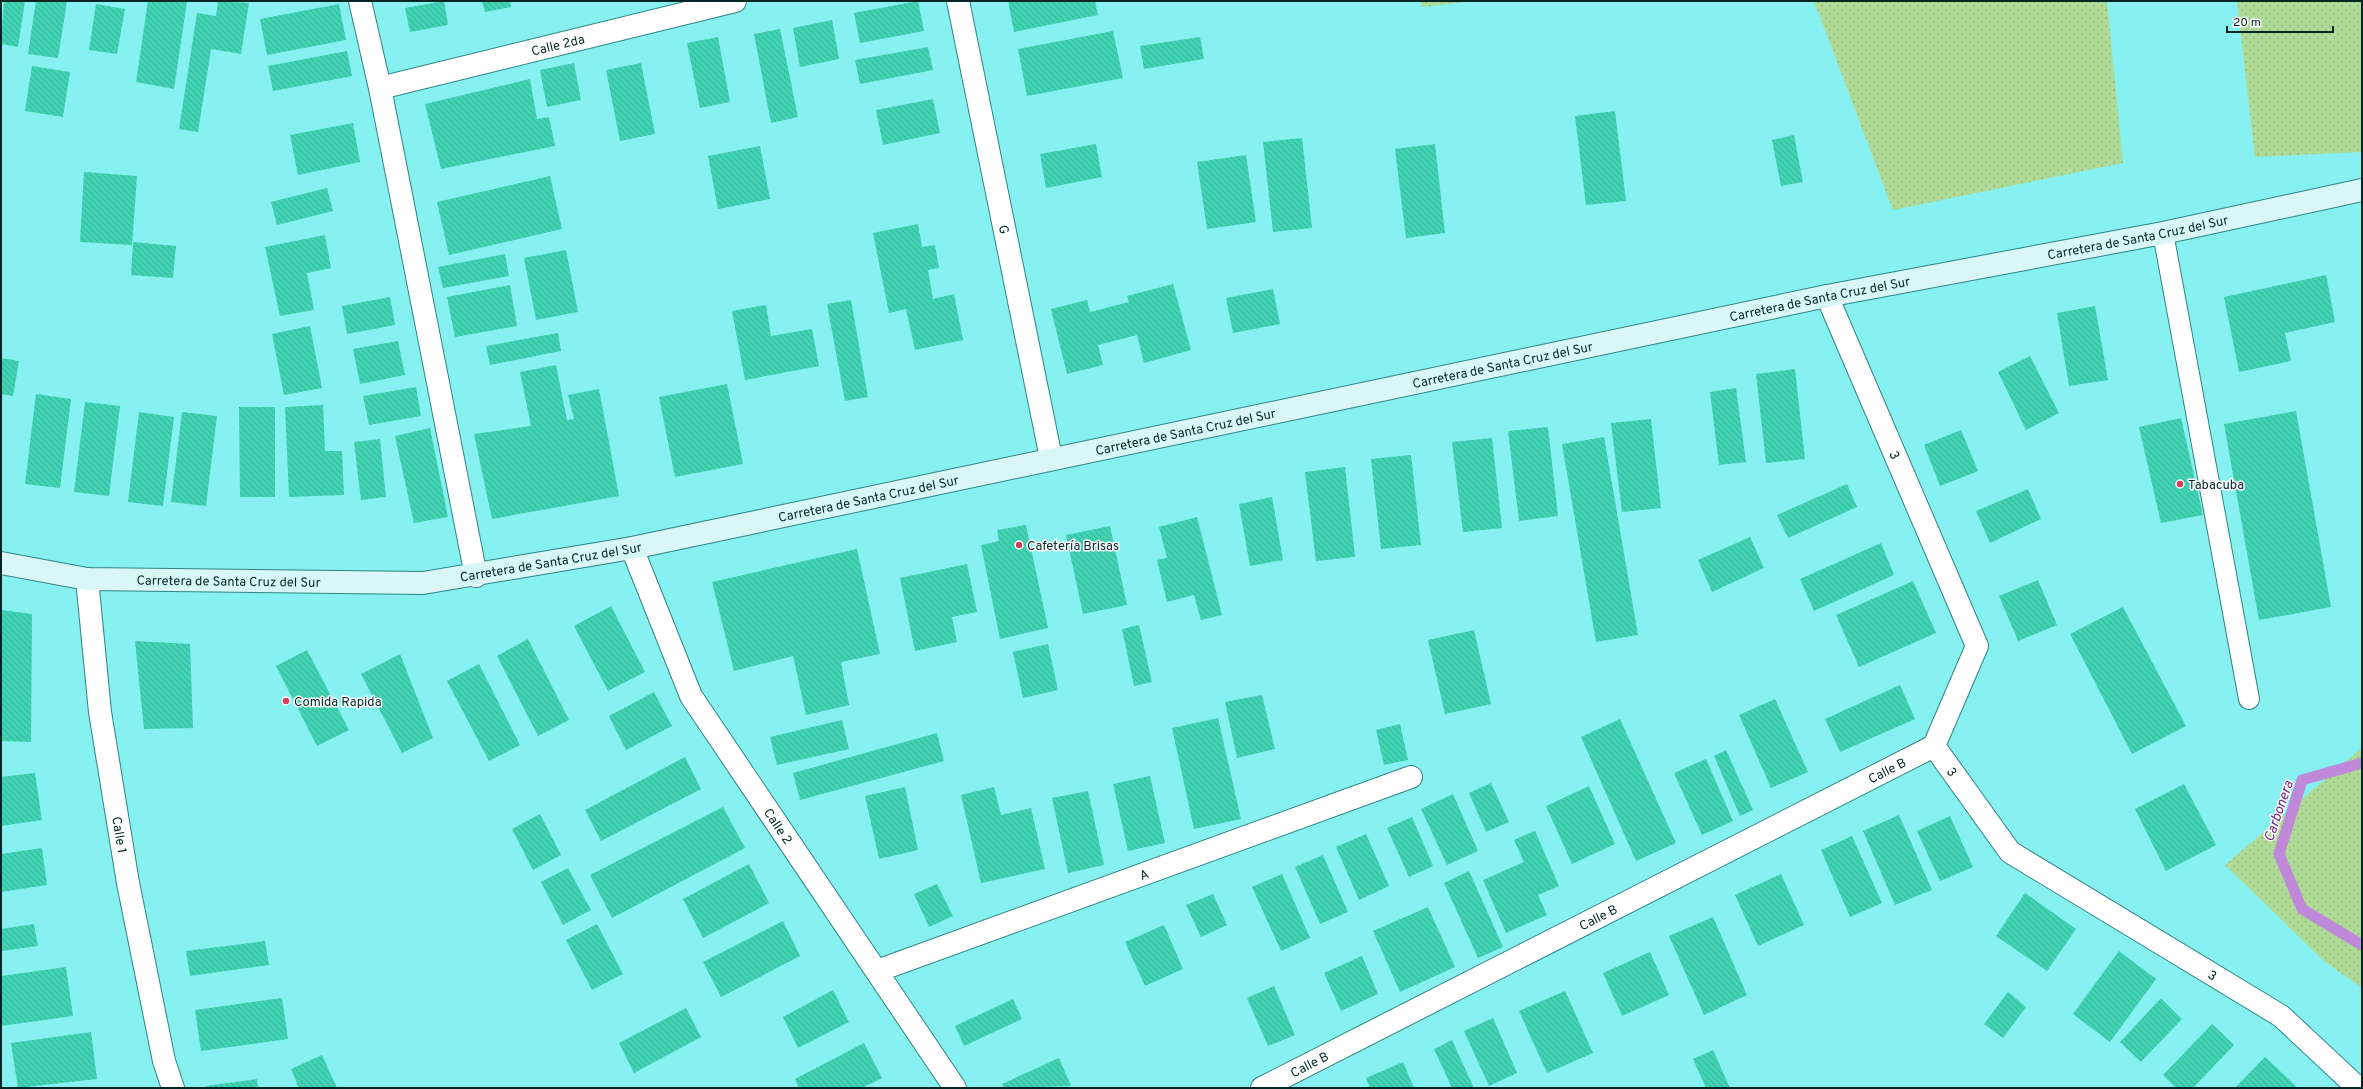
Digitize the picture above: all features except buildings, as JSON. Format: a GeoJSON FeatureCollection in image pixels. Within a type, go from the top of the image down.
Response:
{"type":"FeatureCollection","features":[{"type":"Feature","properties":{"kind":"main road","name":"Carretera de Santa Cruz del Sur"},"geometry":{"type":"LineString","coordinates":[[1,563],[87,579],[424,583],[476,576],[632,548],[1051,458],[1827,296],[2163,233],[2362,190]]}},
{"type":"Feature","properties":{"kind":"street"},"geometry":{"type":"LineString","coordinates":[[360,1],[380,88],[476,576]]}},
{"type":"Feature","properties":{"kind":"street","name":"Calle 2da"},"geometry":{"type":"LineString","coordinates":[[380,88],[735,1]]}},
{"type":"Feature","properties":{"kind":"street","name":"G"},"geometry":{"type":"LineString","coordinates":[[958,1],[1051,458]]}},
{"type":"Feature","properties":{"kind":"street","name":"3"},"geometry":{"type":"LineString","coordinates":[[1827,296],[1977,646],[1934,746],[2010,852],[2281,1016],[2358,1088]]}},
{"type":"Feature","properties":{"kind":"street","name":"Calle 2"},"geometry":{"type":"LineString","coordinates":[[632,548],[690,696],[955,1088]]}},
{"type":"Feature","properties":{"kind":"street","name":"Calle 1"},"geometry":{"type":"LineString","coordinates":[[87,579],[100,712],[126,868],[164,1061],[172,1088]]}},
{"type":"Feature","properties":{"kind":"street","name":"Calle B"},"geometry":{"type":"LineString","coordinates":[[1262,1088],[1934,746]]}},
{"type":"Feature","properties":{"kind":"street","name":"A"},"geometry":{"type":"LineString","coordinates":[[877,972],[1411,777]]}},
{"type":"Feature","properties":{"kind":"lane"},"geometry":{"type":"LineString","coordinates":[[2163,233],[2249,699]]}},
{"type":"Feature","properties":{"kind":"green space"},"geometry":{"type":"Polygon","coordinates":[[[1421,1],[1475,1],[1422,7],[1421,1]]]}},
{"type":"Feature","properties":{"kind":"green space"},"geometry":{"type":"Polygon","coordinates":[[[1814,1],[2107,1],[2123,163],[1893,210],[1814,1]]]}},
{"type":"Feature","properties":{"kind":"green space"},"geometry":{"type":"Polygon","coordinates":[[[2237,1],[2362,1],[2362,152],[2255,157],[2237,1]]]}},
{"type":"Feature","properties":{"kind":"green space"},"geometry":{"type":"Polygon","coordinates":[[[2362,748],[2362,988],[2324,961],[2225,865],[2362,748]]]}},
{"type":"Feature","properties":{"kind":"waterway","name":"Carbonera"},"geometry":{"type":"LineString","coordinates":[[2362,763],[2302,780],[2279,854],[2302,909],[2362,945]]}},
{"type":"Feature","properties":{"kind":"place","name":"Tabacuba"},"geometry":{"type":"Point","coordinates":[2180,484]}},
{"type":"Feature","properties":{"kind":"place","name":"Cafetería Brisas"},"geometry":{"type":"Point","coordinates":[1019,545]}},
{"type":"Feature","properties":{"kind":"place","name":"Comida Rapida"},"geometry":{"type":"Point","coordinates":[286,701]}}]}
